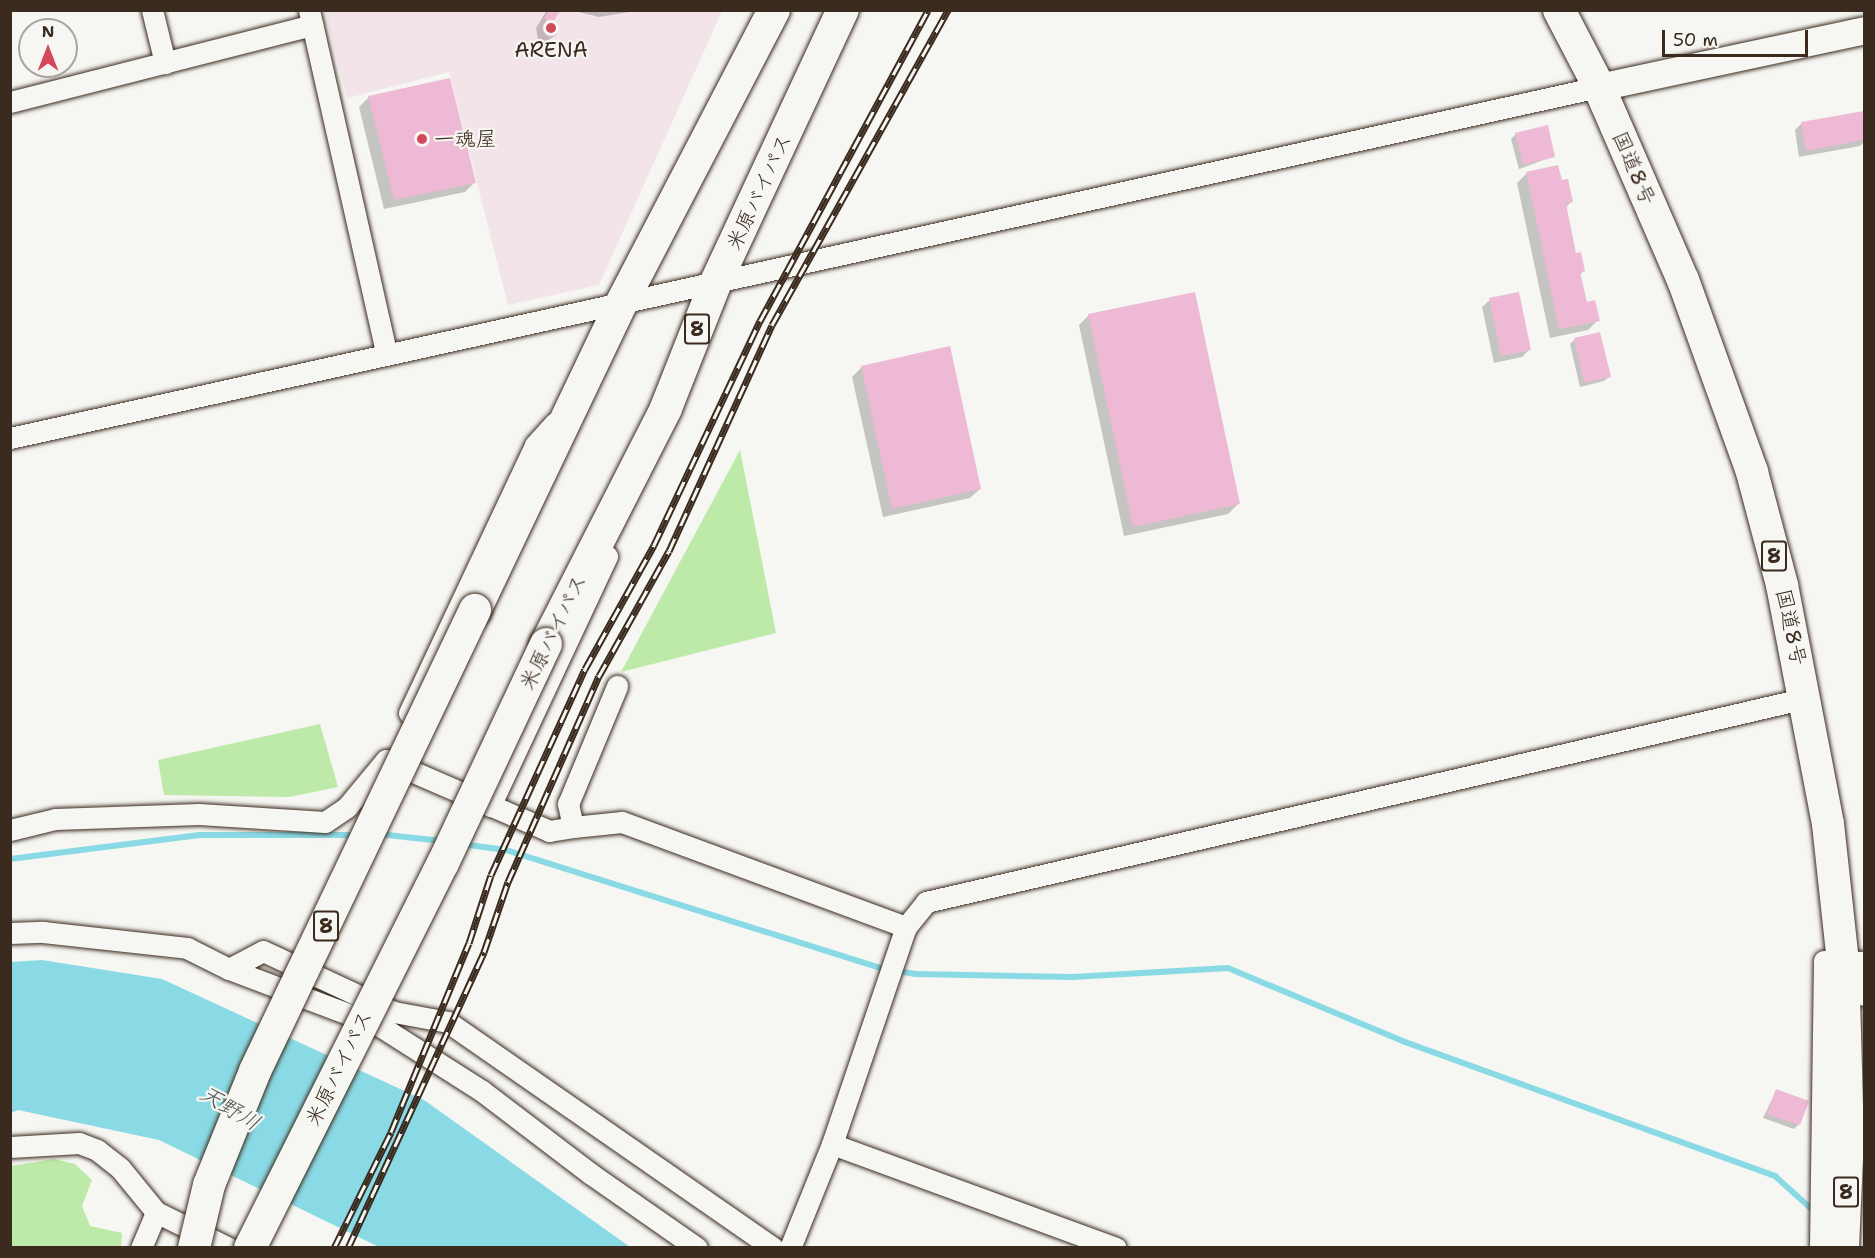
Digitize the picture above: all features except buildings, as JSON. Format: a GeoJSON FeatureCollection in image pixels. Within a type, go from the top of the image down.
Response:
{"type":"FeatureCollection","features":[{"type":"Feature","properties":{"kind":"highway","name":"8"},"geometry":{"type":"LineString","coordinates":[[194,1248],[209,1185],[255,1071],[621,304],[774,10]]}},
{"type":"Feature","properties":{"kind":"highway","name":"米原バイパス"},"geometry":{"type":"LineString","coordinates":[[250,1248],[443,863],[546,644],[666,408],[715,284],[843,10]]}},
{"type":"Feature","properties":{"kind":"highway","name":"国道8号"},"geometry":{"type":"LineString","coordinates":[[1559,10],[1599,87],[1683,280],[1752,472],[1782,585],[1856,962],[1836,1136],[1843,1248]]}},
{"type":"Feature","properties":{"kind":"highway"},"geometry":{"type":"LineString","coordinates":[[179,1248],[209,1185]]}},
{"type":"Feature","properties":{"kind":"main road"},"geometry":{"type":"LineString","coordinates":[[1599,87],[1864,30]]}},
{"type":"Feature","properties":{"kind":"street"},"geometry":{"type":"LineString","coordinates":[[152,10],[165,63]]}},
{"type":"Feature","properties":{"kind":"street"},"geometry":{"type":"LineString","coordinates":[[10,102],[165,63],[311,18],[386,353]]}},
{"type":"Feature","properties":{"kind":"street"},"geometry":{"type":"LineString","coordinates":[[10,438],[386,353],[715,284],[1599,87]]}},
{"type":"Feature","properties":{"kind":"street"},"geometry":{"type":"LineString","coordinates":[[10,830],[55,819],[199,814],[325,822],[347,807],[386,760],[535,445],[578,398]]}},
{"type":"Feature","properties":{"kind":"street"},"geometry":{"type":"LineString","coordinates":[[490,806],[646,474],[666,408]]}},
{"type":"Feature","properties":{"kind":"street"},"geometry":{"type":"LineString","coordinates":[[573,827],[568,804],[616,686]]}},
{"type":"Feature","properties":{"kind":"street"},"geometry":{"type":"LineString","coordinates":[[790,1248],[832,1144],[906,927],[926,902],[1806,698]]}},
{"type":"Feature","properties":{"kind":"street"},"geometry":{"type":"LineString","coordinates":[[386,760],[549,831],[622,822],[906,927]]}},
{"type":"Feature","properties":{"kind":"street"},"geometry":{"type":"LineString","coordinates":[[10,933],[43,932],[187,948],[229,969],[380,1026],[482,1091],[591,1174],[697,1248]]}},
{"type":"Feature","properties":{"kind":"street"},"geometry":{"type":"LineString","coordinates":[[229,969],[262,951],[394,1012],[448,1022],[773,1248]]}},
{"type":"Feature","properties":{"kind":"street"},"geometry":{"type":"LineString","coordinates":[[1856,962],[1864,995]]}},
{"type":"Feature","properties":{"kind":"street"},"geometry":{"type":"LineString","coordinates":[[1820,1248],[1836,1136]]}},
{"type":"Feature","properties":{"kind":"street"},"geometry":{"type":"LineString","coordinates":[[10,1147],[79,1143],[97,1150],[120,1168],[156,1212],[229,1248]]}},
{"type":"Feature","properties":{"kind":"street"},"geometry":{"type":"LineString","coordinates":[[832,1144],[1116,1248]]}},
{"type":"Feature","properties":{"kind":"street"},"geometry":{"type":"LineString","coordinates":[[141,1248],[156,1212]]}},
{"type":"Feature","properties":{"kind":"shaded area"},"geometry":{"type":"Polygon","coordinates":[[[325,11],[722,11],[599,285],[508,305],[449,72],[347,98],[325,11]]]}},
{"type":"Feature","properties":{"kind":"green space"},"geometry":{"type":"Polygon","coordinates":[[[740,450],[776,633],[621,672],[740,450]]]}},
{"type":"Feature","properties":{"kind":"green space"},"geometry":{"type":"Polygon","coordinates":[[[320,724],[338,787],[289,797],[164,795],[158,760],[320,724]]]}},
{"type":"Feature","properties":{"kind":"green space"},"geometry":{"type":"Polygon","coordinates":[[[54,1159],[75,1164],[92,1180],[82,1206],[90,1226],[122,1233],[121,1247],[11,1247],[11,1166],[54,1159]]]}},
{"type":"Feature","properties":{"kind":"water","name":"天野川"},"geometry":{"type":"Polygon","coordinates":[[[42,960],[162,979],[424,1100],[630,1247],[379,1247],[159,1140],[18,1110],[11,1113],[11,962],[42,960]]]}},
{"type":"Feature","properties":{"kind":"waterway"},"geometry":{"type":"LineString","coordinates":[[378,834],[442,841]]}},
{"type":"Feature","properties":{"kind":"waterway"},"geometry":{"type":"LineString","coordinates":[[10,859],[201,835],[356,835]]}},
{"type":"Feature","properties":{"kind":"waterway"},"geometry":{"type":"LineString","coordinates":[[461,844],[506,850],[881,968],[915,974],[1073,977],[1228,968],[1405,1042],[1775,1176],[1816,1213]]}},
{"type":"Feature","properties":{"kind":"railway"},"geometry":{"type":"LineString","coordinates":[[334,1248],[391,1132],[469,943],[491,875],[585,669],[654,545],[760,321],[928,10]]}},
{"type":"Feature","properties":{"kind":"railway"},"geometry":{"type":"LineString","coordinates":[[348,1248],[484,952],[508,882],[599,676],[669,551],[772,325],[948,10]]}},
{"type":"Feature","properties":{"kind":"place","name":"ARENA"},"geometry":{"type":"Point","coordinates":[551,28]}},
{"type":"Feature","properties":{"kind":"place","name":"一魂屋"},"geometry":{"type":"Point","coordinates":[422,139]}}]}
